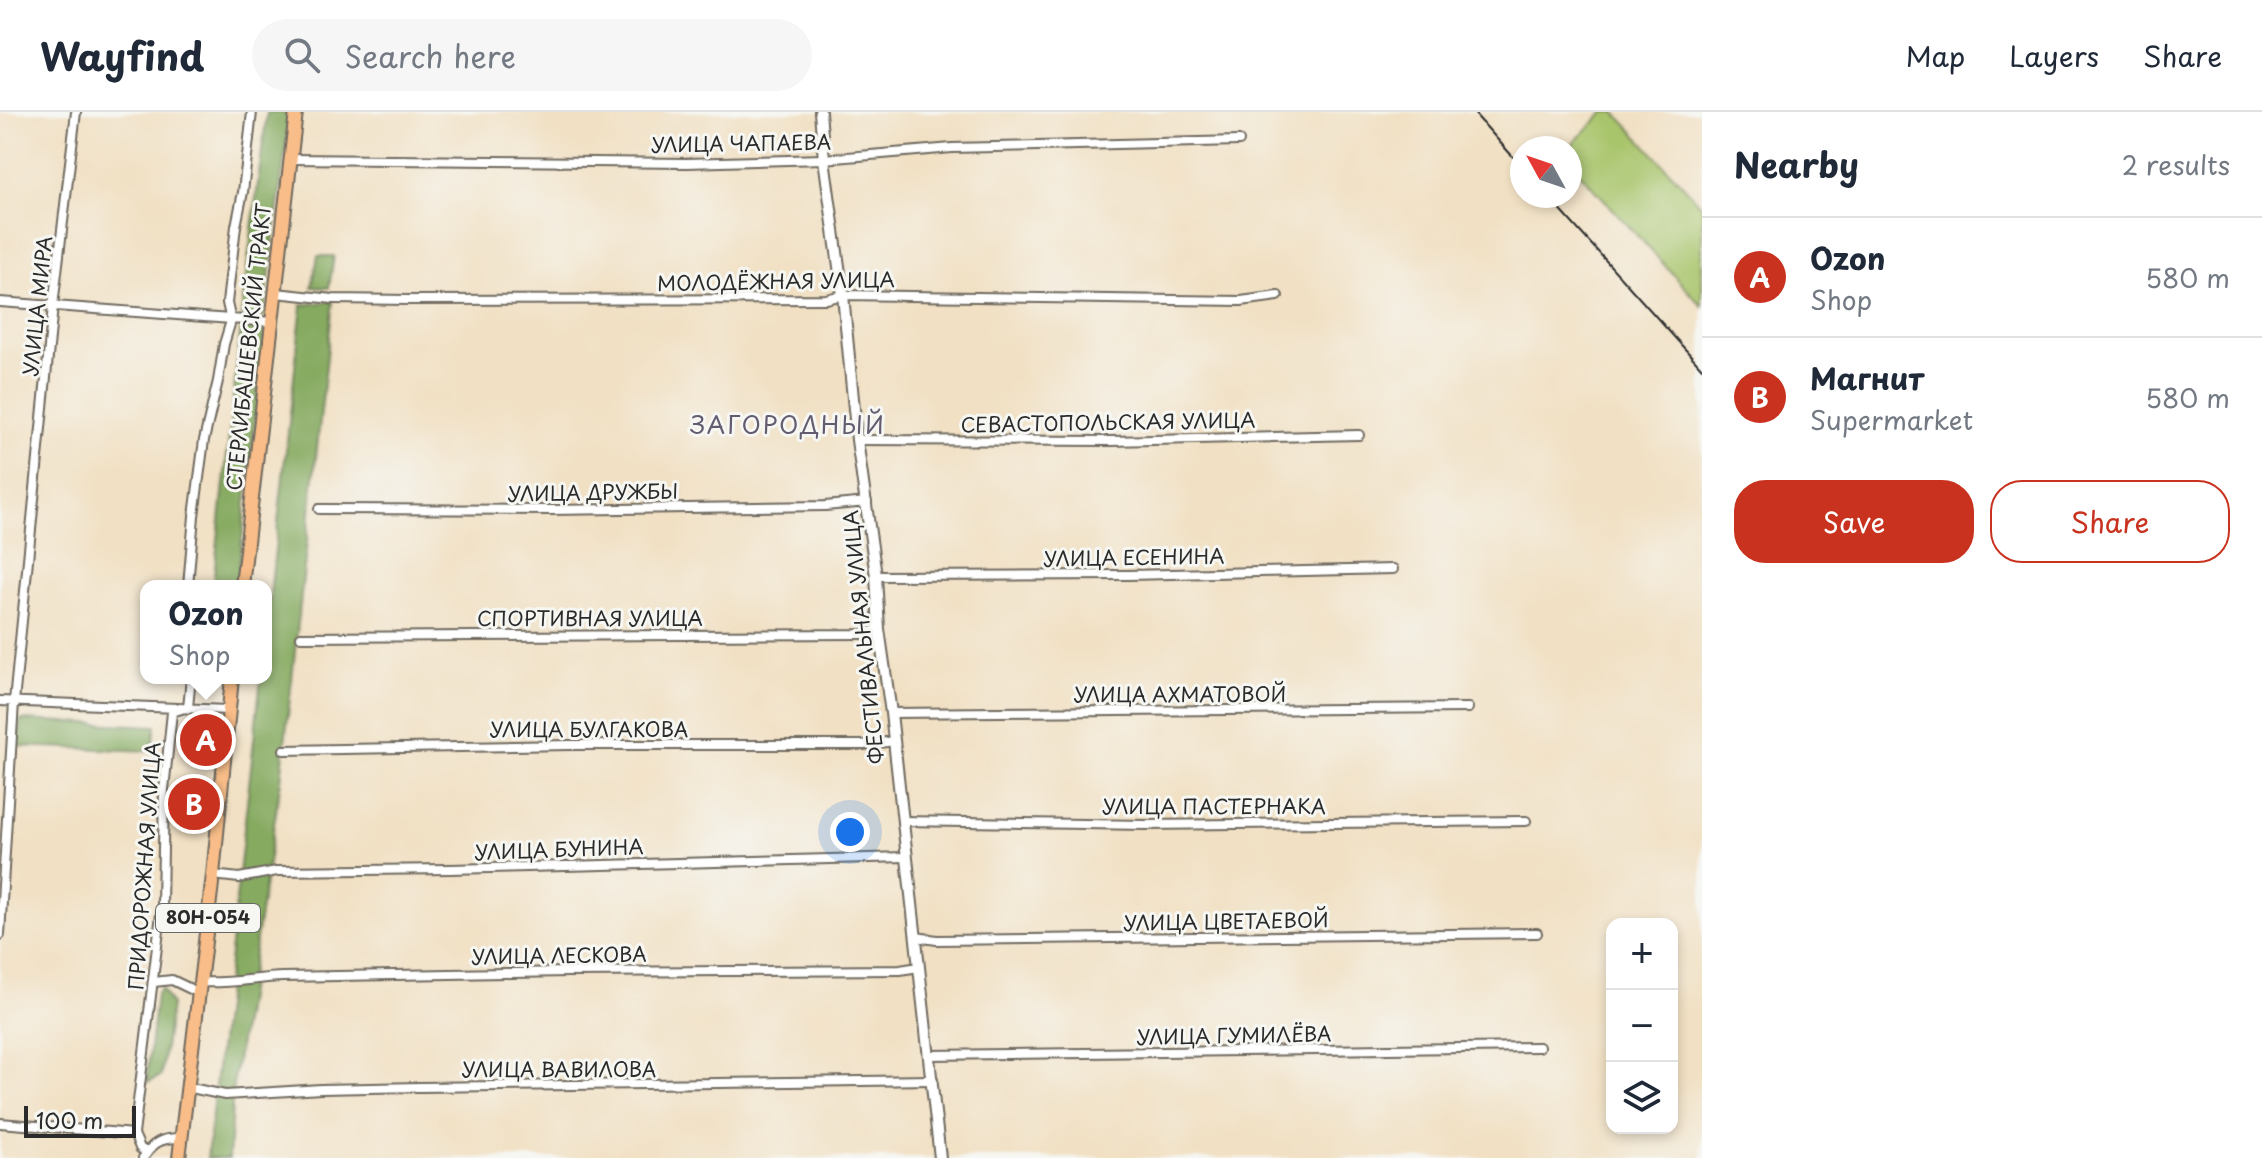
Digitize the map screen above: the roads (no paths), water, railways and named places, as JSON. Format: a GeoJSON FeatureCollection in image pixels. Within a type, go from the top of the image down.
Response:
{"type":"FeatureCollection","features":[{"type":"Feature","properties":{"kind":"main road","name":"СТЕРЛИБАШЕВСКИЙ ТРАКТ"},"geometry":{"type":"LineString","coordinates":[[243,580],[296,112]]}},
{"type":"Feature","properties":{"kind":"main road","name":"80Н-054"},"geometry":{"type":"LineString","coordinates":[[179,1158],[213,875],[231,684]]}},
{"type":"Feature","properties":{"kind":"street","name":"УЛИЦА МИРА"},"geometry":{"type":"LineString","coordinates":[[0,935],[14,702],[53,306],[76,112]]}},
{"type":"Feature","properties":{"kind":"street"},"geometry":{"type":"LineString","coordinates":[[189,580],[204,440],[231,321],[227,303],[252,112]]}},
{"type":"Feature","properties":{"kind":"street","name":"ФЕСТИВАЛЬНАЯ УЛИЦА"},"geometry":{"type":"LineString","coordinates":[[820,112],[857,440],[876,576],[879,629],[940,1158]]}},
{"type":"Feature","properties":{"kind":"street","name":"УЛИЦА ЧАПАЕВА"},"geometry":{"type":"LineString","coordinates":[[290,159],[687,163],[824,159],[952,148],[1239,141]]}},
{"type":"Feature","properties":{"kind":"street","name":"МОЛОДЁЖНАЯ УЛИЦА"},"geometry":{"type":"LineString","coordinates":[[276,293],[333,299],[409,300],[826,299],[843,295],[1226,301],[1278,296]]}},
{"type":"Feature","properties":{"kind":"street"},"geometry":{"type":"LineString","coordinates":[[0,302],[272,322]]}},
{"type":"Feature","properties":{"kind":"street","name":"СЕВАСТОПОЛЬСКАЯ УЛИЦА"},"geometry":{"type":"LineString","coordinates":[[857,440],[1111,441],[1359,435]]}},
{"type":"Feature","properties":{"kind":"street","name":"УЛИЦА ДРУЖБЫ"},"geometry":{"type":"LineString","coordinates":[[319,509],[551,510],[825,506],[867,502]]}},
{"type":"Feature","properties":{"kind":"street","name":"УЛИЦА ЕСЕНИНА"},"geometry":{"type":"LineString","coordinates":[[876,576],[1128,575],[1393,569]]}},
{"type":"Feature","properties":{"kind":"street","name":"СПОРТИВНАЯ УЛИЦА"},"geometry":{"type":"LineString","coordinates":[[301,637],[864,634],[879,629]]}},
{"type":"Feature","properties":{"kind":"street","name":"ПРИДОРОЖНАЯ УЛИЦА"},"geometry":{"type":"LineString","coordinates":[[134,1134],[162,906],[164,790],[172,712],[188,707],[190,684]]}},
{"type":"Feature","properties":{"kind":"street"},"geometry":{"type":"LineString","coordinates":[[0,701],[228,710]]}},
{"type":"Feature","properties":{"kind":"street","name":"УЛИЦА АХМАТОВОЙ"},"geometry":{"type":"LineString","coordinates":[[891,713],[1468,708]]}},
{"type":"Feature","properties":{"kind":"street","name":"УЛИЦА БУЛГАКОВА"},"geometry":{"type":"LineString","coordinates":[[284,750],[570,745],[864,745],[894,741]]}},
{"type":"Feature","properties":{"kind":"street","name":"УЛИЦА ПАСТЕРНАКА"},"geometry":{"type":"LineString","coordinates":[[902,821],[1146,825],[1526,821]]}},
{"type":"Feature","properties":{"kind":"street","name":"УЛИЦА БУНИНА"},"geometry":{"type":"LineString","coordinates":[[213,875],[239,878],[277,871],[907,857]]}},
{"type":"Feature","properties":{"kind":"street","name":"УЛИЦА ЦВЕТАЕВОЙ"},"geometry":{"type":"LineString","coordinates":[[916,937],[937,940],[1537,933]]}},
{"type":"Feature","properties":{"kind":"street","name":"УЛИЦА ЛЕСКОВА"},"geometry":{"type":"LineString","coordinates":[[200,988],[252,978],[283,977],[900,970],[919,967]]}},
{"type":"Feature","properties":{"kind":"street"},"geometry":{"type":"LineString","coordinates":[[154,982],[172,980],[200,988]]}},
{"type":"Feature","properties":{"kind":"street","name":"УЛИЦА ГУМИЛЁВА"},"geometry":{"type":"LineString","coordinates":[[930,1055],[1539,1047]]}},
{"type":"Feature","properties":{"kind":"street","name":"УЛИЦА ВАВИЛОВА"},"geometry":{"type":"LineString","coordinates":[[186,1087],[225,1095],[321,1089],[933,1080]]}},
{"type":"Feature","properties":{"kind":"street"},"geometry":{"type":"LineString","coordinates":[[0,1123],[134,1134],[145,1155],[152,1145],[165,1138],[181,1138]]}},
{"type":"Feature","properties":{"kind":"railway"},"geometry":{"type":"LineString","coordinates":[[1473,112],[1510,154]]}},
{"type":"Feature","properties":{"kind":"railway"},"geometry":{"type":"LineString","coordinates":[[1559,208],[1702,368]]}},
{"type":"Feature","properties":{"kind":"place","name":"Ozon"},"geometry":{"type":"Point","coordinates":[206,740]}},
{"type":"Feature","properties":{"kind":"place","name":"Магнит"},"geometry":{"type":"Point","coordinates":[194,804]}},
{"type":"Feature","properties":{"kind":"district","name":"ЗАГОРОДНЫЙ"},"geometry":{"type":"Point","coordinates":[788,426]}}]}
